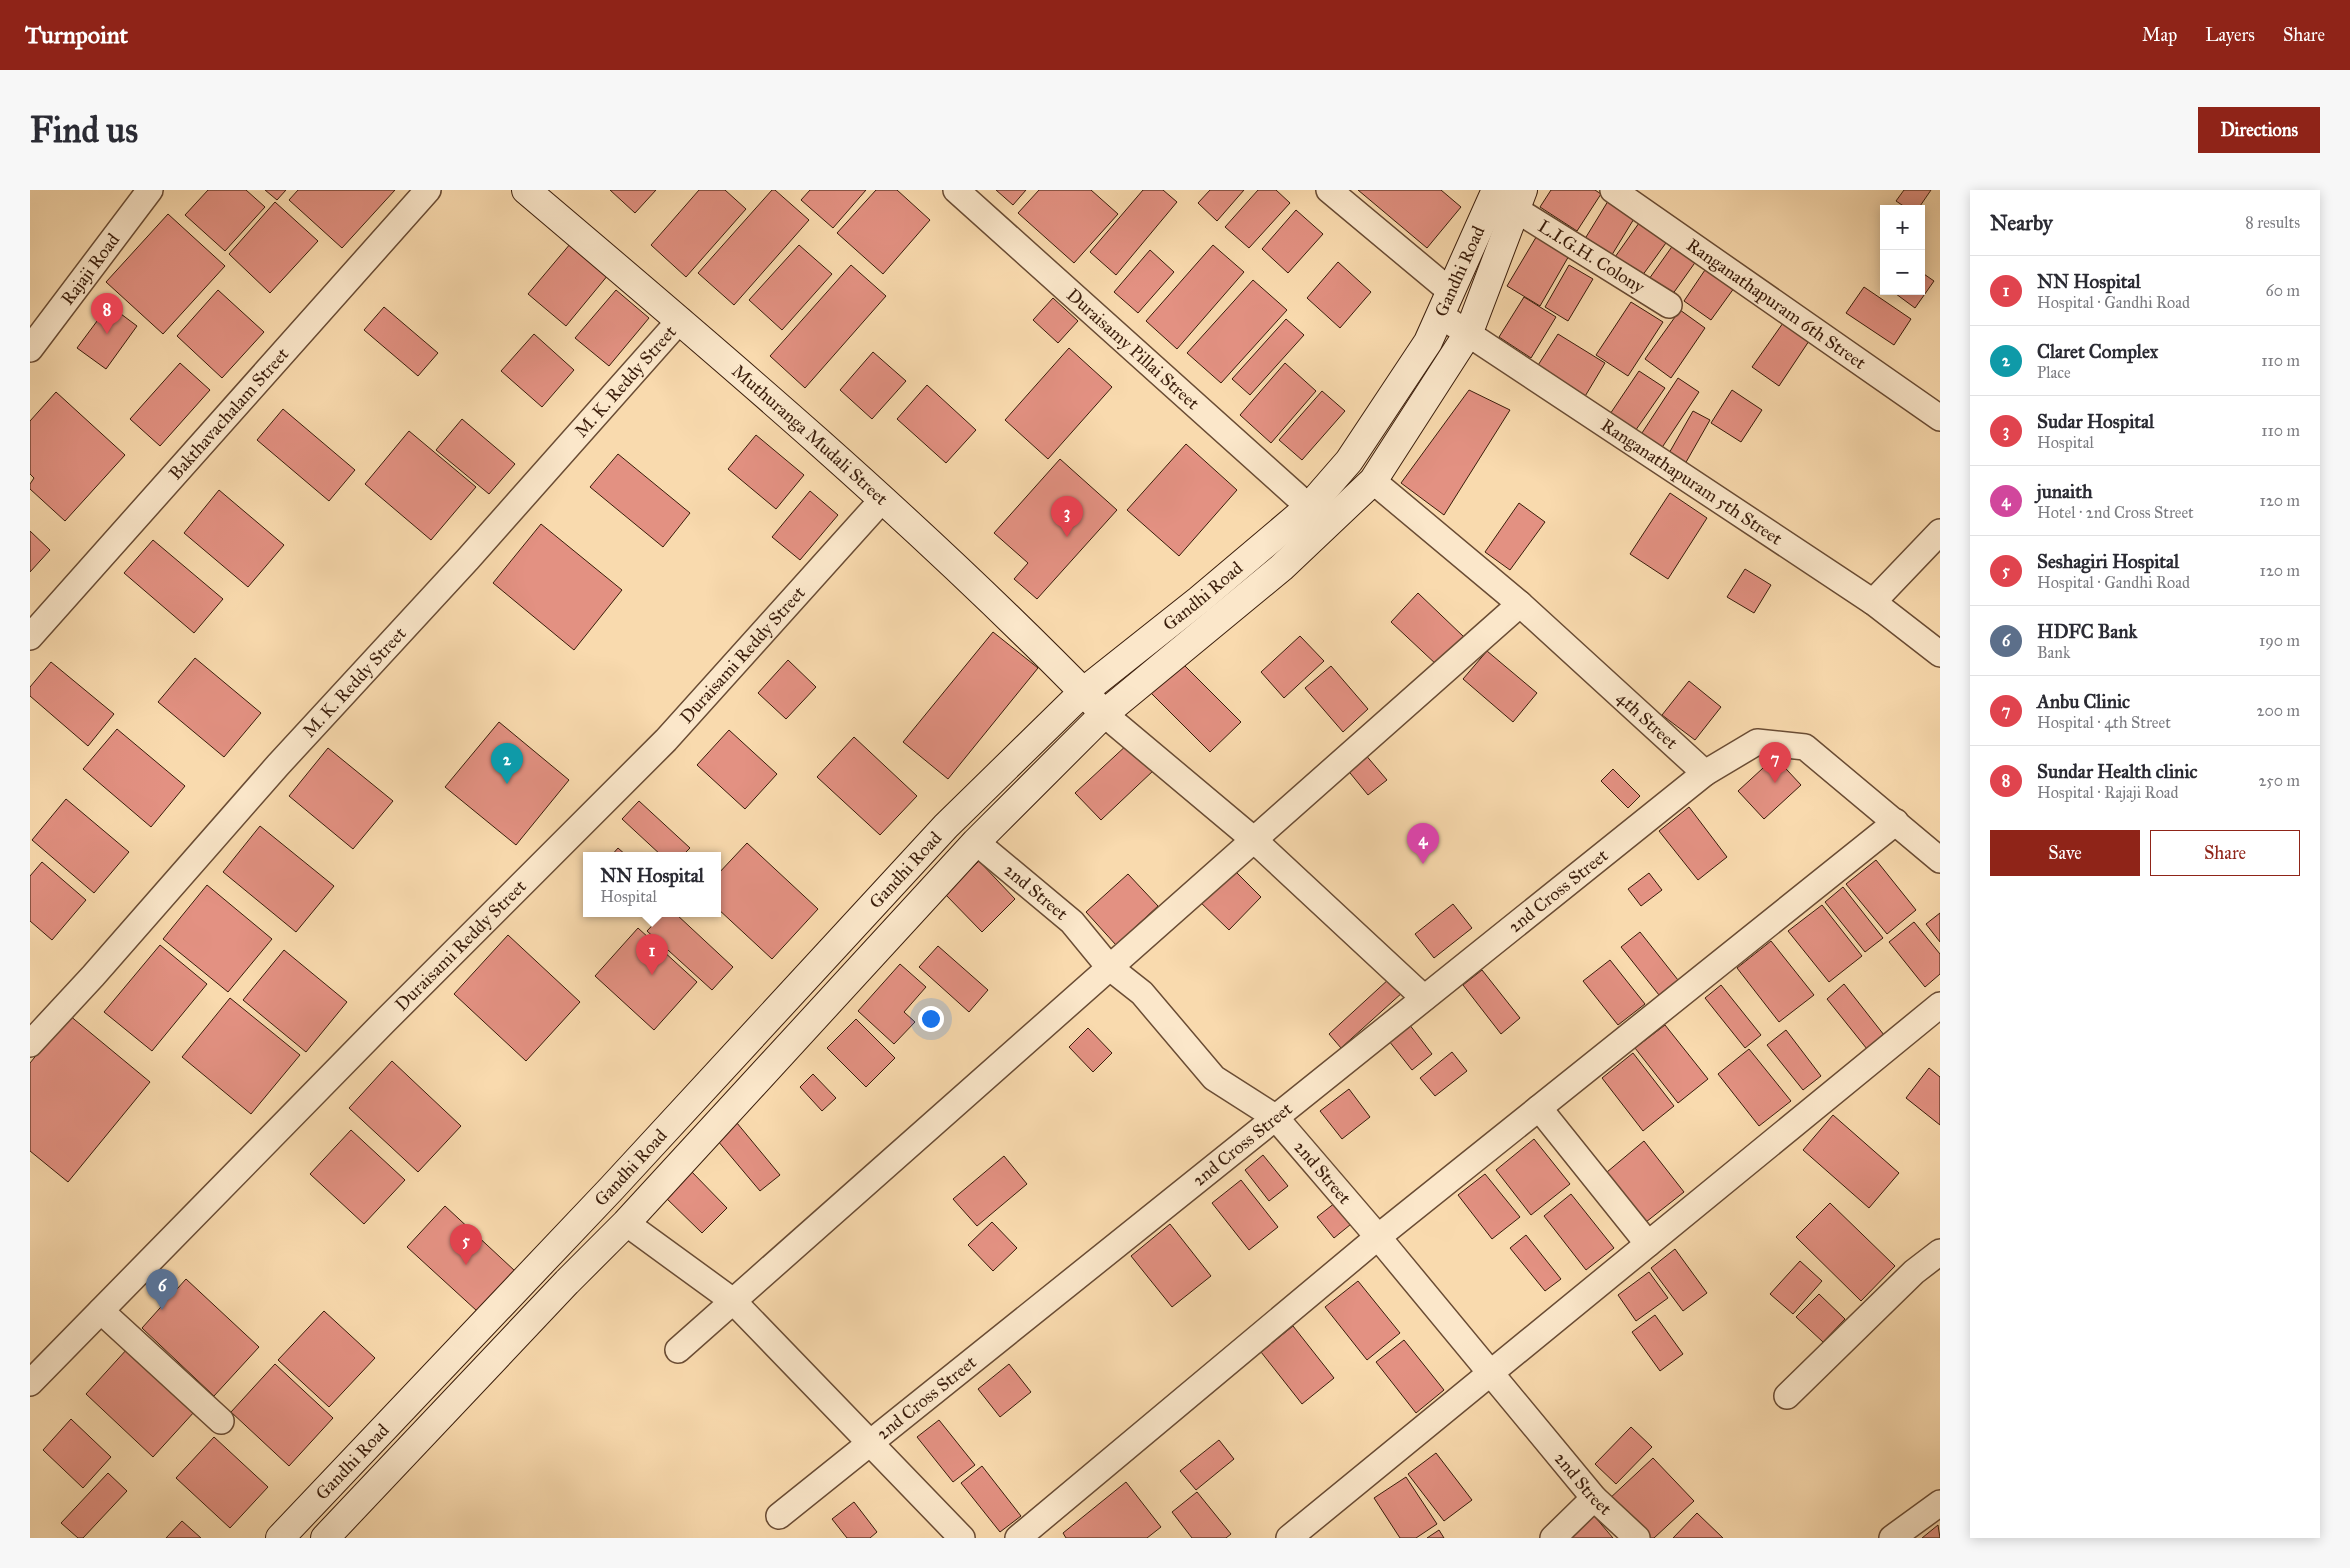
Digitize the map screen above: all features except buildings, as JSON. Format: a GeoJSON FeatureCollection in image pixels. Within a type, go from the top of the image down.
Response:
{"type":"FeatureCollection","features":[{"type":"Feature","properties":{"kind":"main road","name":"Muthuranga Mudali Street"},"geometry":{"type":"LineString","coordinates":[[526,190],[680,320],[882,500],[980,591],[1104,714]]}},
{"type":"Feature","properties":{"kind":"main road","name":"Gandhi Road"},"geometry":{"type":"LineString","coordinates":[[280,1538],[612,1188],[946,826],[1083,692],[1200,600],[1309,507],[1349,461],[1428,342],[1445,303],[1511,196]]}},
{"type":"Feature","properties":{"kind":"main road","name":"Gandhi Road"},"geometry":{"type":"LineString","coordinates":[[325,1538],[560,1289],[626,1222],[976,842],[1104,714],[1281,568],[1373,481],[1469,332],[1511,196]]}},
{"type":"Feature","properties":{"kind":"street","name":"Rajaji Road"},"geometry":{"type":"LineString","coordinates":[[30,349],[150,190]]}},
{"type":"Feature","properties":{"kind":"street","name":"Bakthavachalam Street"},"geometry":{"type":"LineString","coordinates":[[30,637],[428,190]]}},
{"type":"Feature","properties":{"kind":"street","name":"Duraisamy Pillai Street"},"geometry":{"type":"LineString","coordinates":[[956,190],[1309,507]]}},
{"type":"Feature","properties":{"kind":"street","name":"Ranganathapuram 5th Street"},"geometry":{"type":"LineString","coordinates":[[1329,190],[1445,303],[1469,332],[1873,602],[1940,654]]}},
{"type":"Feature","properties":{"kind":"street","name":"Ranganathapuram 6th Street"},"geometry":{"type":"LineString","coordinates":[[1613,190],[1940,418]]}},
{"type":"Feature","properties":{"kind":"street","name":"L.I.G.H. Colony"},"geometry":{"type":"LineString","coordinates":[[1511,196],[1668,305]]}},
{"type":"Feature","properties":{"kind":"street","name":"M. K. Reddy Street"},"geometry":{"type":"LineString","coordinates":[[30,1044],[94,976],[278,765],[468,559],[680,320]]}},
{"type":"Feature","properties":{"kind":"street","name":"4th Street"},"geometry":{"type":"LineString","coordinates":[[1373,481],[1520,604],[1705,772]]}},
{"type":"Feature","properties":{"kind":"street","name":"Duraisami Reddy Street"},"geometry":{"type":"LineString","coordinates":[[30,1383],[391,1015],[666,740],[882,500]]}},
{"type":"Feature","properties":{"kind":"street"},"geometry":{"type":"LineString","coordinates":[[1873,602],[1940,532]]}},
{"type":"Feature","properties":{"kind":"street"},"geometry":{"type":"LineString","coordinates":[[678,1350],[1109,966],[1520,604]]}},
{"type":"Feature","properties":{"kind":"street"},"geometry":{"type":"LineString","coordinates":[[1104,714],[1254,839],[1424,998]]}},
{"type":"Feature","properties":{"kind":"street"},"geometry":{"type":"LineString","coordinates":[[1705,772],[1758,742],[1805,747],[1940,860]]}},
{"type":"Feature","properties":{"kind":"street","name":"2nd Cross Street"},"geometry":{"type":"LineString","coordinates":[[779,1516],[1705,772]]}},
{"type":"Feature","properties":{"kind":"street"},"geometry":{"type":"LineString","coordinates":[[1018,1538],[1378,1237],[1896,822]]}},
{"type":"Feature","properties":{"kind":"street","name":"2nd Street"},"geometry":{"type":"LineString","coordinates":[[976,842],[1072,922],[1109,966],[1142,993],[1214,1078],[1275,1117],[1378,1237],[1594,1498],[1638,1538]]}},
{"type":"Feature","properties":{"kind":"street"},"geometry":{"type":"LineString","coordinates":[[1289,1538],[1940,1005]]}},
{"type":"Feature","properties":{"kind":"street"},"geometry":{"type":"LineString","coordinates":[[1539,1108],[1648,1244]]}},
{"type":"Feature","properties":{"kind":"street"},"geometry":{"type":"LineString","coordinates":[[626,1222],[733,1301],[962,1538]]}},
{"type":"Feature","properties":{"kind":"street"},"geometry":{"type":"LineString","coordinates":[[1787,1396],[1914,1272],[1940,1252]]}},
{"type":"Feature","properties":{"kind":"street"},"geometry":{"type":"LineString","coordinates":[[101,1311],[221,1420]]}},
{"type":"Feature","properties":{"kind":"street"},"geometry":{"type":"LineString","coordinates":[[1552,1538],[1594,1498]]}},
{"type":"Feature","properties":{"kind":"street"},"geometry":{"type":"LineString","coordinates":[[1892,1538],[1940,1503]]}},
{"type":"Feature","properties":{"kind":"place","name":"Sundar Health clinic"},"geometry":{"type":"Point","coordinates":[107,334]}},
{"type":"Feature","properties":{"kind":"place","name":"Sudar Hospital"},"geometry":{"type":"Point","coordinates":[1067,537]}},
{"type":"Feature","properties":{"kind":"place","name":"Anbu Clinic"},"geometry":{"type":"Point","coordinates":[1775,783]}},
{"type":"Feature","properties":{"kind":"place","name":"Claret Complex"},"geometry":{"type":"Point","coordinates":[507,784]}},
{"type":"Feature","properties":{"kind":"place","name":"junaith"},"geometry":{"type":"Point","coordinates":[1423,864]}},
{"type":"Feature","properties":{"kind":"place","name":"NN Hospital"},"geometry":{"type":"Point","coordinates":[652,975]}},
{"type":"Feature","properties":{"kind":"place","name":"Seshagiri Hospital"},"geometry":{"type":"Point","coordinates":[466,1265]}},
{"type":"Feature","properties":{"kind":"place","name":"HDFC Bank"},"geometry":{"type":"Point","coordinates":[162,1310]}}]}
